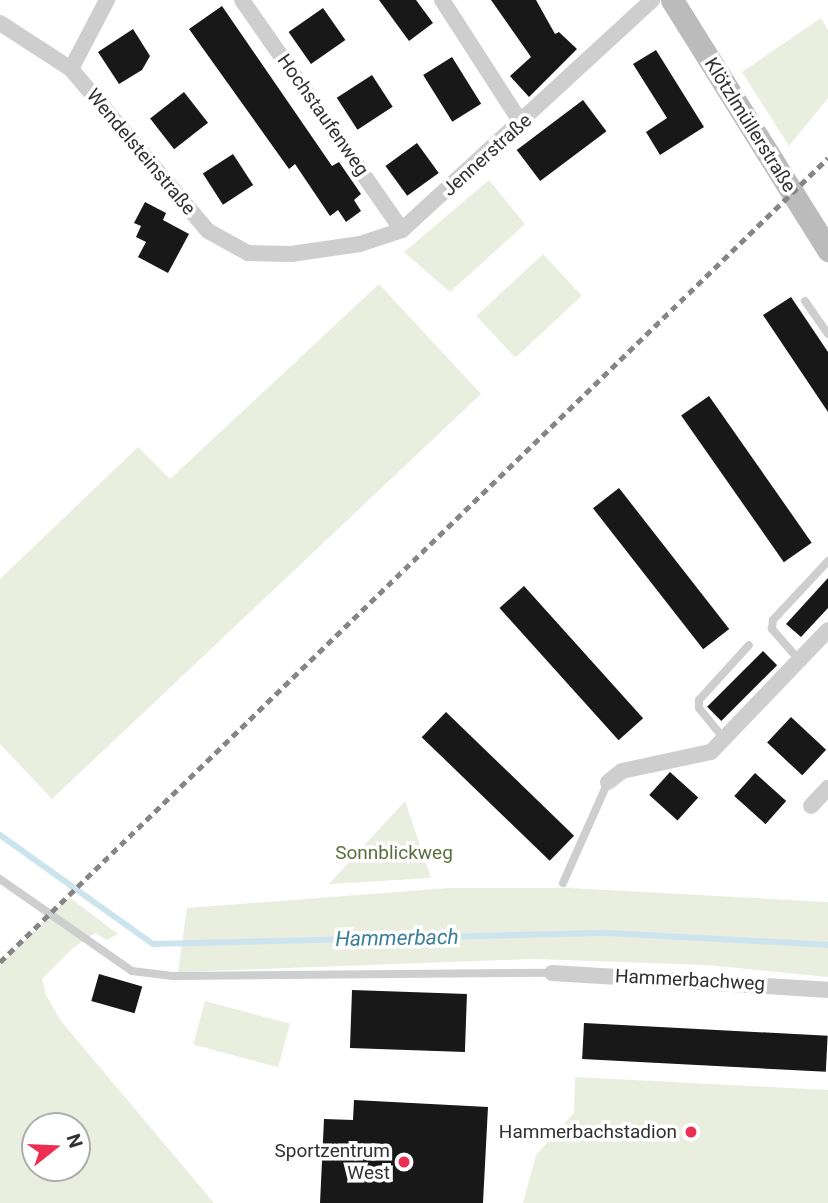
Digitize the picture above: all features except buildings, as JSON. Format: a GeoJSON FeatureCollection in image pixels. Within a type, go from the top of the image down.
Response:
{"type":"FeatureCollection","features":[{"type":"Feature","properties":{"kind":"street"},"geometry":{"type":"LineString","coordinates":[[71,69],[107,0]]}},
{"type":"Feature","properties":{"kind":"street","name":"Hochstaufenweg"},"geometry":{"type":"LineString","coordinates":[[242,0],[402,230]]}},
{"type":"Feature","properties":{"kind":"street"},"geometry":{"type":"LineString","coordinates":[[442,0],[522,124]]}},
{"type":"Feature","properties":{"kind":"street","name":"Jennerstraße"},"geometry":{"type":"LineString","coordinates":[[291,254],[360,244],[402,230],[522,124],[652,0]]}},
{"type":"Feature","properties":{"kind":"street","name":"Klötzlmüllerstraße"},"geometry":{"type":"LineString","coordinates":[[672,0],[828,250]]}},
{"type":"Feature","properties":{"kind":"street","name":"Wendelsteinstraße"},"geometry":{"type":"LineString","coordinates":[[0,23],[71,69],[208,231],[248,253],[291,254]]}},
{"type":"Feature","properties":{"kind":"street"},"geometry":{"type":"LineString","coordinates":[[608,782],[622,771],[645,764],[699,758],[725,740],[828,629]]}},
{"type":"Feature","properties":{"kind":"street"},"geometry":{"type":"LineString","coordinates":[[811,806],[828,788]]}},
{"type":"Feature","properties":{"kind":"street","name":"Hammerbachweg"},"geometry":{"type":"LineString","coordinates":[[551,973],[828,990]]}},
{"type":"Feature","properties":{"kind":"lane"},"geometry":{"type":"LineString","coordinates":[[804,301],[828,334]]}},
{"type":"Feature","properties":{"kind":"lane"},"geometry":{"type":"LineString","coordinates":[[800,661],[772,629],[773,620],[828,561]]}},
{"type":"Feature","properties":{"kind":"lane"},"geometry":{"type":"LineString","coordinates":[[725,740],[699,708],[699,700],[750,645]]}},
{"type":"Feature","properties":{"kind":"lane"},"geometry":{"type":"LineString","coordinates":[[563,883],[608,782]]}},
{"type":"Feature","properties":{"kind":"lane"},"geometry":{"type":"LineString","coordinates":[[0,879],[132,971],[173,976],[551,973]]}},
{"type":"Feature","properties":{"kind":"green space"},"geometry":{"type":"Polygon","coordinates":[[[821,18],[828,30],[828,98],[789,146],[742,72],[821,18]]]}},
{"type":"Feature","properties":{"kind":"green space"},"geometry":{"type":"Polygon","coordinates":[[[489,180],[525,224],[450,292],[404,252],[489,180]]]}},
{"type":"Feature","properties":{"kind":"green space"},"geometry":{"type":"Polygon","coordinates":[[[543,254],[582,296],[515,358],[476,316],[543,254]]]}},
{"type":"Feature","properties":{"kind":"green space"},"geometry":{"type":"Polygon","coordinates":[[[379,284],[481,394],[52,799],[0,744],[0,579],[138,447],[170,479],[379,284]]]}},
{"type":"Feature","properties":{"kind":"green space","name":"Sonnblickweg"},"geometry":{"type":"Polygon","coordinates":[[[405,801],[431,878],[329,884],[405,801]]]}},
{"type":"Feature","properties":{"kind":"green space"},"geometry":{"type":"Polygon","coordinates":[[[449,888],[569,888],[828,902],[828,977],[707,965],[533,959],[178,972],[187,908],[449,888]]]}},
{"type":"Feature","properties":{"kind":"green space"},"geometry":{"type":"Polygon","coordinates":[[[69,897],[118,934],[107,940],[95,933],[73,948],[42,979],[46,995],[61,1021],[214,1203],[0,1203],[0,964],[69,897]]]}},
{"type":"Feature","properties":{"kind":"green space"},"geometry":{"type":"Polygon","coordinates":[[[205,1001],[290,1024],[278,1067],[193,1044],[205,1001]]]}},
{"type":"Feature","properties":{"kind":"green space","name":"Hammerbachstadion"},"geometry":{"type":"Polygon","coordinates":[[[575,1077],[828,1090],[828,1203],[523,1203],[536,1155],[574,1113],[575,1077]]]}},
{"type":"Feature","properties":{"kind":"waterway","name":"Hammerbach"},"geometry":{"type":"LineString","coordinates":[[0,835],[153,944],[609,933],[828,945]]}},
{"type":"Feature","properties":{"kind":"railway"},"geometry":{"type":"LineString","coordinates":[[0,962],[828,158]]}},
{"type":"Feature","properties":{"kind":"place","name":"Hammerbachstadion"},"geometry":{"type":"Point","coordinates":[691,1132]}},
{"type":"Feature","properties":{"kind":"place","name":"Sportzentrum West"},"geometry":{"type":"Point","coordinates":[404,1162]}}]}
